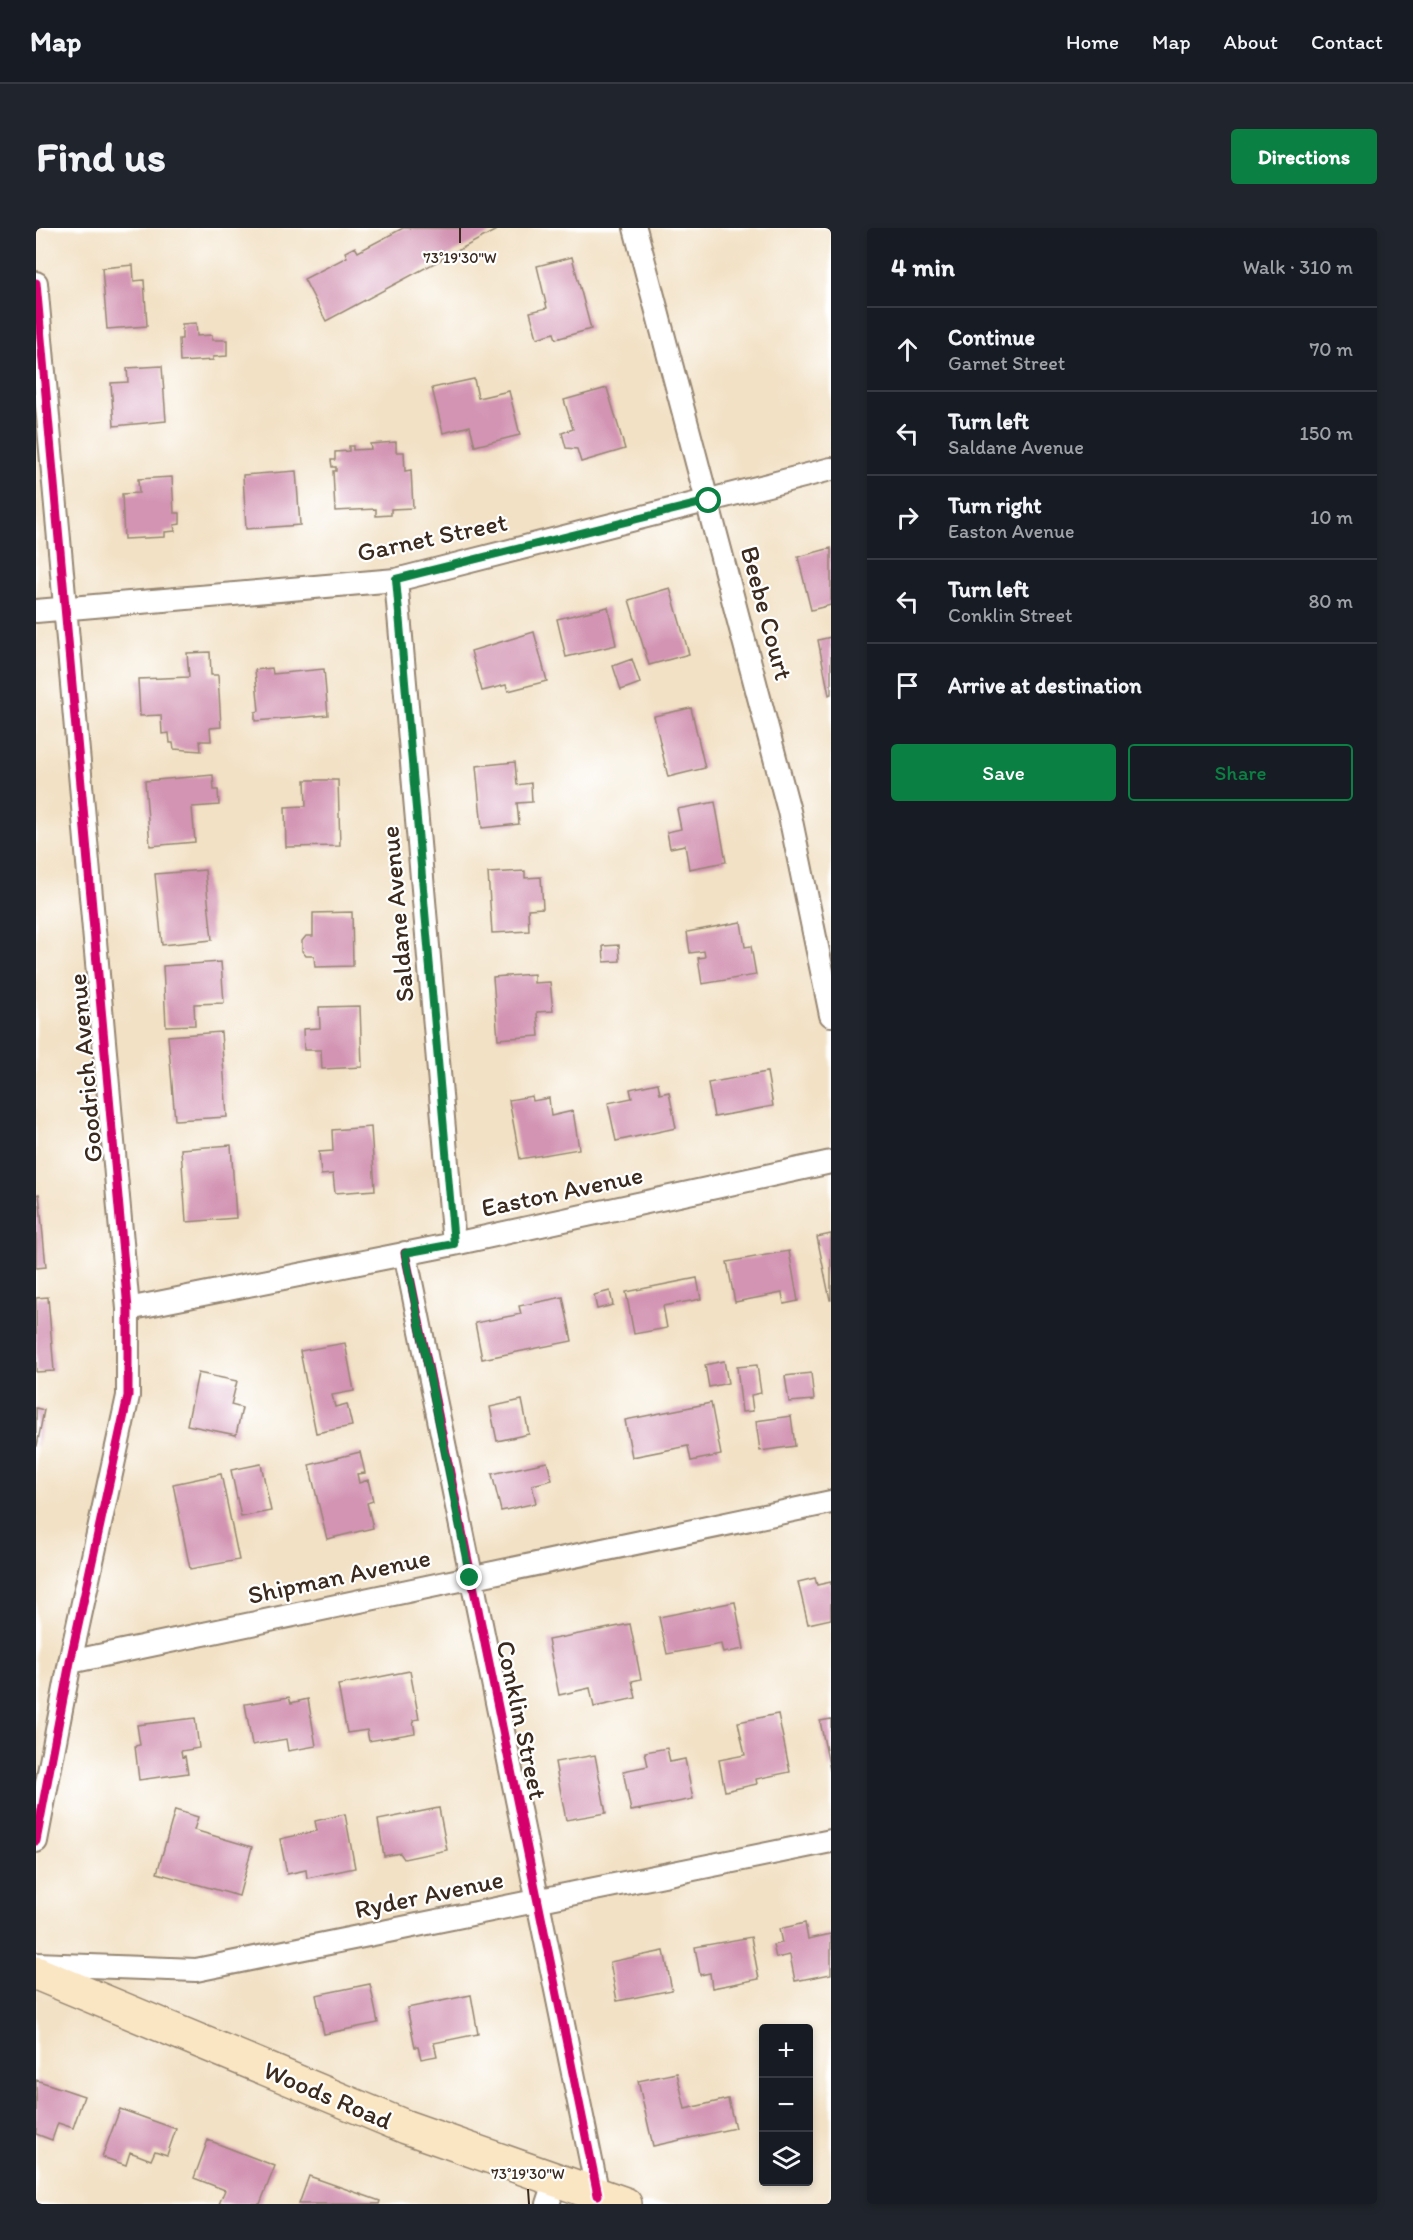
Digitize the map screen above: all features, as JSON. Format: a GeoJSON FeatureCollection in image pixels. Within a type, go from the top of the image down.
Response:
{"type":"FeatureCollection","features":[{"type":"Feature","properties":{"kind":"street","name":"Beebe Court"},"geometry":{"type":"LineString","coordinates":[[635,228],[709,501],[789,811],[831,1015]]}},
{"type":"Feature","properties":{"kind":"street","name":"Goodrich Avenue"},"geometry":{"type":"LineString","coordinates":[[36,283],[128,1309],[128,1396],[70,1662],[36,1841]]}},
{"type":"Feature","properties":{"kind":"street","name":"Garnet Street"},"geometry":{"type":"LineString","coordinates":[[36,610],[396,579],[831,469]]}},
{"type":"Feature","properties":{"kind":"street","name":"Saldane Avenue"},"geometry":{"type":"LineString","coordinates":[[396,579],[454,1244]]}},
{"type":"Feature","properties":{"kind":"street","name":"Easton Avenue"},"geometry":{"type":"LineString","coordinates":[[128,1309],[454,1244],[831,1162]]}},
{"type":"Feature","properties":{"kind":"street","name":"Conklin Street"},"geometry":{"type":"LineString","coordinates":[[405,1253],[538,1900],[612,2199]]}},
{"type":"Feature","properties":{"kind":"street","name":"Shipman Avenue"},"geometry":{"type":"LineString","coordinates":[[70,1662],[831,1502]]}},
{"type":"Feature","properties":{"kind":"street","name":"Ryder Avenue"},"geometry":{"type":"LineString","coordinates":[[36,1964],[196,1970],[831,1841]]}},
{"type":"Feature","properties":{"kind":"street","name":"Woods Road"},"geometry":{"type":"LineString","coordinates":[[36,1973],[406,2127],[552,2192],[612,2199]]}},
{"type":"Feature","properties":{"kind":"building"},"geometry":{"type":"Polygon","coordinates":[[[403,228],[500,228],[326,321],[304,279],[347,257],[345,252],[355,247],[358,252],[403,228]]]}},
{"type":"Feature","properties":{"kind":"building"},"geometry":{"type":"Polygon","coordinates":[[[572,257],[591,329],[556,339],[554,333],[537,338],[530,312],[547,308],[537,266],[572,257]]]}},
{"type":"Feature","properties":{"kind":"building"},"geometry":{"type":"Polygon","coordinates":[[[133,265],[134,281],[144,280],[147,326],[107,329],[102,268],[133,265]]]}},
{"type":"Feature","properties":{"kind":"building"},"geometry":{"type":"Polygon","coordinates":[[[196,323],[197,336],[212,335],[212,340],[227,340],[227,356],[213,357],[213,360],[180,362],[179,339],[182,339],[182,324],[196,323]]]}},
{"type":"Feature","properties":{"kind":"building"},"geometry":{"type":"Polygon","coordinates":[[[162,366],[166,421],[114,426],[111,383],[128,382],[127,368],[162,366]]]}},
{"type":"Feature","properties":{"kind":"building"},"geometry":{"type":"Polygon","coordinates":[[[474,379],[478,398],[509,391],[520,435],[475,446],[470,426],[443,433],[432,388],[474,379]]]}},
{"type":"Feature","properties":{"kind":"building"},"geometry":{"type":"Polygon","coordinates":[[[607,388],[625,449],[581,462],[577,449],[566,448],[562,433],[573,429],[564,400],[607,388]]]}},
{"type":"Feature","properties":{"kind":"building"},"geometry":{"type":"Polygon","coordinates":[[[396,442],[396,452],[404,452],[405,471],[411,470],[413,508],[391,509],[391,515],[376,516],[376,509],[335,511],[333,471],[336,471],[336,467],[332,467],[331,460],[335,460],[335,452],[349,451],[349,446],[353,446],[353,450],[371,449],[370,444],[396,442]]]}},
{"type":"Feature","properties":{"kind":"building"},"geometry":{"type":"Polygon","coordinates":[[[296,471],[300,525],[246,529],[243,475],[296,471]]]}},
{"type":"Feature","properties":{"kind":"building"},"geometry":{"type":"Polygon","coordinates":[[[172,477],[174,513],[180,513],[180,524],[174,525],[175,531],[165,532],[165,537],[124,539],[122,494],[139,493],[138,479],[172,477]]]}},
{"type":"Feature","properties":{"kind":"building"},"geometry":{"type":"Polygon","coordinates":[[[831,548],[831,605],[811,610],[798,557],[831,548]]]}},
{"type":"Feature","properties":{"kind":"building"},"geometry":{"type":"Polygon","coordinates":[[[670,588],[689,654],[649,665],[629,600],[670,588]]]}},
{"type":"Feature","properties":{"kind":"building"},"geometry":{"type":"Polygon","coordinates":[[[608,607],[616,645],[566,657],[557,619],[608,607]]]}},
{"type":"Feature","properties":{"kind":"building"},"geometry":{"type":"Polygon","coordinates":[[[534,632],[547,681],[508,691],[506,685],[482,691],[471,651],[534,632]]]}},
{"type":"Feature","properties":{"kind":"building"},"geometry":{"type":"Polygon","coordinates":[[[831,637],[831,694],[829,695],[818,640],[831,637]]]}},
{"type":"Feature","properties":{"kind":"building"},"geometry":{"type":"Polygon","coordinates":[[[210,652],[211,675],[218,675],[221,727],[210,728],[211,741],[200,741],[201,751],[174,749],[173,743],[170,743],[169,733],[162,734],[161,715],[140,716],[138,679],[189,677],[187,653],[210,652]]]}},
{"type":"Feature","properties":{"kind":"building"},"geometry":{"type":"Polygon","coordinates":[[[632,659],[640,683],[621,690],[613,666],[632,659]]]}},
{"type":"Feature","properties":{"kind":"building"},"geometry":{"type":"Polygon","coordinates":[[[272,668],[273,674],[324,669],[328,715],[255,721],[255,712],[259,711],[255,670],[272,668]]]}},
{"type":"Feature","properties":{"kind":"building"},"geometry":{"type":"Polygon","coordinates":[[[691,708],[705,768],[668,777],[654,716],[691,708]]]}},
{"type":"Feature","properties":{"kind":"building"},"geometry":{"type":"Polygon","coordinates":[[[515,762],[517,785],[531,783],[532,802],[517,803],[519,824],[482,828],[476,766],[515,762]]]}},
{"type":"Feature","properties":{"kind":"building"},"geometry":{"type":"Polygon","coordinates":[[[213,775],[214,790],[218,790],[219,805],[192,807],[195,842],[150,846],[145,781],[213,775]]]}},
{"type":"Feature","properties":{"kind":"building"},"geometry":{"type":"Polygon","coordinates":[[[305,780],[338,780],[340,846],[286,847],[285,807],[306,806],[305,780]]]}},
{"type":"Feature","properties":{"kind":"building"},"geometry":{"type":"Polygon","coordinates":[[[715,802],[726,862],[689,869],[685,845],[670,848],[667,832],[681,829],[677,809],[715,802]]]}},
{"type":"Feature","properties":{"kind":"building"},"geometry":{"type":"Polygon","coordinates":[[[205,870],[212,940],[162,945],[155,874],[205,870]]]}},
{"type":"Feature","properties":{"kind":"building"},"geometry":{"type":"Polygon","coordinates":[[[525,871],[525,878],[541,877],[543,908],[528,909],[529,931],[492,933],[488,873],[525,871]]]}},
{"type":"Feature","properties":{"kind":"building"},"geometry":{"type":"Polygon","coordinates":[[[352,912],[353,966],[315,967],[314,956],[306,956],[302,951],[302,941],[306,936],[313,936],[313,913],[352,912]]]}},
{"type":"Feature","properties":{"kind":"building"},"geometry":{"type":"Polygon","coordinates":[[[741,922],[745,947],[751,946],[756,975],[702,984],[698,958],[705,957],[704,951],[690,953],[687,932],[741,922]]]}},
{"type":"Feature","properties":{"kind":"building"},"geometry":{"type":"Polygon","coordinates":[[[619,945],[620,961],[604,962],[603,946],[619,945]]]}},
{"type":"Feature","properties":{"kind":"building"},"geometry":{"type":"Polygon","coordinates":[[[221,962],[224,1003],[194,1004],[195,1025],[166,1026],[163,966],[221,962]]]}},
{"type":"Feature","properties":{"kind":"building"},"geometry":{"type":"Polygon","coordinates":[[[534,974],[534,983],[550,982],[553,1011],[537,1012],[539,1036],[498,1039],[493,977],[534,974]]]}},
{"type":"Feature","properties":{"kind":"building"},"geometry":{"type":"Polygon","coordinates":[[[360,1006],[362,1067],[322,1069],[321,1050],[304,1050],[303,1029],[320,1028],[319,1007],[360,1006]]]}},
{"type":"Feature","properties":{"kind":"building"},"geometry":{"type":"Polygon","coordinates":[[[221,1032],[227,1117],[175,1120],[168,1036],[221,1032]]]}},
{"type":"Feature","properties":{"kind":"building"},"geometry":{"type":"Polygon","coordinates":[[[767,1072],[773,1106],[714,1117],[708,1083],[767,1072]]]}},
{"type":"Feature","properties":{"kind":"building"},"geometry":{"type":"Polygon","coordinates":[[[658,1083],[660,1094],[669,1092],[676,1128],[616,1141],[608,1103],[632,1098],[630,1089],[658,1083]]]}},
{"type":"Feature","properties":{"kind":"building"},"geometry":{"type":"Polygon","coordinates":[[[532,1096],[533,1101],[549,1098],[551,1116],[573,1111],[579,1149],[520,1159],[509,1100],[532,1096]]]}},
{"type":"Feature","properties":{"kind":"building"},"geometry":{"type":"Polygon","coordinates":[[[371,1127],[375,1190],[335,1193],[333,1174],[321,1175],[319,1152],[333,1151],[332,1130],[371,1127]]]}},
{"type":"Feature","properties":{"kind":"building"},"geometry":{"type":"Polygon","coordinates":[[[231,1145],[236,1218],[186,1222],[181,1149],[231,1145]]]}},
{"type":"Feature","properties":{"kind":"building"},"geometry":{"type":"Polygon","coordinates":[[[39,1194],[46,1267],[36,1268],[36,1195],[39,1194]]]}},
{"type":"Feature","properties":{"kind":"building"},"geometry":{"type":"Polygon","coordinates":[[[831,1234],[831,1300],[830,1300],[817,1237],[831,1234]]]}},
{"type":"Feature","properties":{"kind":"building"},"geometry":{"type":"Polygon","coordinates":[[[789,1251],[798,1301],[784,1304],[782,1293],[735,1302],[727,1262],[789,1251]]]}},
{"type":"Feature","properties":{"kind":"building"},"geometry":{"type":"Polygon","coordinates":[[[697,1278],[701,1299],[663,1306],[667,1328],[634,1334],[626,1292],[697,1278]]]}},
{"type":"Feature","properties":{"kind":"building"},"geometry":{"type":"Polygon","coordinates":[[[610,1291],[613,1305],[597,1309],[594,1295],[610,1291]]]}},
{"type":"Feature","properties":{"kind":"building"},"geometry":{"type":"Polygon","coordinates":[[[48,1297],[54,1371],[36,1372],[36,1298],[48,1297]]]}},
{"type":"Feature","properties":{"kind":"building"},"geometry":{"type":"Polygon","coordinates":[[[563,1297],[572,1341],[482,1359],[475,1323],[521,1314],[519,1306],[563,1297]]]}},
{"type":"Feature","properties":{"kind":"building"},"geometry":{"type":"Polygon","coordinates":[[[345,1343],[354,1391],[332,1395],[335,1407],[347,1404],[352,1426],[316,1433],[300,1351],[345,1343]]]}},
{"type":"Feature","properties":{"kind":"building"},"geometry":{"type":"Polygon","coordinates":[[[724,1361],[728,1383],[709,1387],[705,1365],[724,1361]]]}},
{"type":"Feature","properties":{"kind":"building"},"geometry":{"type":"Polygon","coordinates":[[[757,1365],[761,1393],[751,1395],[753,1411],[742,1412],[737,1367],[757,1365]]]}},
{"type":"Feature","properties":{"kind":"building"},"geometry":{"type":"Polygon","coordinates":[[[198,1373],[237,1381],[231,1405],[242,1408],[236,1435],[187,1425],[198,1373]]]}},
{"type":"Feature","properties":{"kind":"building"},"geometry":{"type":"Polygon","coordinates":[[[811,1373],[814,1400],[789,1402],[785,1376],[811,1373]]]}},
{"type":"Feature","properties":{"kind":"building"},"geometry":{"type":"Polygon","coordinates":[[[522,1400],[529,1434],[497,1441],[490,1407],[522,1400]]]}},
{"type":"Feature","properties":{"kind":"building"},"geometry":{"type":"Polygon","coordinates":[[[711,1403],[721,1455],[691,1461],[688,1446],[632,1457],[625,1420],[711,1403]]]}},
{"type":"Feature","properties":{"kind":"building"},"geometry":{"type":"Polygon","coordinates":[[[36,1408],[44,1410],[37,1446],[36,1446],[36,1408]]]}},
{"type":"Feature","properties":{"kind":"building"},"geometry":{"type":"Polygon","coordinates":[[[791,1416],[795,1446],[760,1451],[756,1421],[791,1416]]]}},
{"type":"Feature","properties":{"kind":"building"},"geometry":{"type":"Polygon","coordinates":[[[360,1452],[365,1473],[357,1474],[359,1483],[368,1480],[373,1501],[367,1503],[373,1528],[327,1539],[309,1465],[360,1452]]]}},
{"type":"Feature","properties":{"kind":"building"},"geometry":{"type":"Polygon","coordinates":[[[547,1462],[552,1480],[532,1485],[536,1503],[501,1511],[492,1474],[547,1462]]]}},
{"type":"Feature","properties":{"kind":"building"},"geometry":{"type":"Polygon","coordinates":[[[261,1464],[271,1511],[241,1517],[231,1470],[261,1464]]]}},
{"type":"Feature","properties":{"kind":"building"},"geometry":{"type":"Polygon","coordinates":[[[221,1474],[239,1560],[190,1569],[173,1484],[221,1474]]]}},
{"type":"Feature","properties":{"kind":"building"},"geometry":{"type":"Polygon","coordinates":[[[815,1578],[817,1585],[831,1582],[831,1619],[808,1624],[798,1582],[815,1578]]]}},
{"type":"Feature","properties":{"kind":"building"},"geometry":{"type":"Polygon","coordinates":[[[735,1602],[744,1649],[723,1653],[721,1644],[667,1654],[659,1617],[735,1602]]]}},
{"type":"Feature","properties":{"kind":"building"},"geometry":{"type":"Polygon","coordinates":[[[630,1624],[641,1679],[632,1681],[636,1698],[594,1707],[590,1688],[559,1695],[548,1640],[630,1624]]]}},
{"type":"Feature","properties":{"kind":"building"},"geometry":{"type":"Polygon","coordinates":[[[410,1671],[419,1719],[413,1720],[415,1733],[369,1741],[367,1730],[347,1733],[338,1685],[410,1671]]]}},
{"type":"Feature","properties":{"kind":"building"},"geometry":{"type":"Polygon","coordinates":[[[289,1697],[291,1703],[308,1699],[316,1746],[288,1751],[286,1739],[252,1745],[245,1704],[289,1697]]]}},
{"type":"Feature","properties":{"kind":"building"},"geometry":{"type":"Polygon","coordinates":[[[778,1714],[790,1772],[756,1779],[757,1784],[725,1791],[719,1760],[745,1755],[738,1722],[778,1714]]]}},
{"type":"Feature","properties":{"kind":"building"},"geometry":{"type":"Polygon","coordinates":[[[195,1718],[199,1748],[181,1751],[182,1757],[185,1756],[188,1773],[139,1780],[135,1746],[140,1745],[137,1725],[195,1718]]]}},
{"type":"Feature","properties":{"kind":"building"},"geometry":{"type":"Polygon","coordinates":[[[831,1719],[831,1769],[830,1770],[820,1721],[831,1719]]]}},
{"type":"Feature","properties":{"kind":"building"},"geometry":{"type":"Polygon","coordinates":[[[667,1748],[670,1762],[685,1759],[693,1799],[631,1811],[623,1771],[648,1766],[645,1752],[667,1748]]]}},
{"type":"Feature","properties":{"kind":"building"},"geometry":{"type":"Polygon","coordinates":[[[595,1755],[606,1813],[566,1820],[555,1762],[595,1755]]]}},
{"type":"Feature","properties":{"kind":"building"},"geometry":{"type":"Polygon","coordinates":[[[439,1808],[447,1850],[404,1859],[400,1853],[384,1856],[378,1820],[439,1808]]]}},
{"type":"Feature","properties":{"kind":"building"},"geometry":{"type":"Polygon","coordinates":[[[175,1810],[198,1817],[194,1830],[252,1847],[239,1896],[157,1873],[175,1810]]]}},
{"type":"Feature","properties":{"kind":"building"},"geometry":{"type":"Polygon","coordinates":[[[345,1814],[355,1868],[307,1878],[306,1870],[287,1874],[280,1839],[317,1831],[315,1821],[345,1814]]]}},
{"type":"Feature","properties":{"kind":"building"},"geometry":{"type":"Polygon","coordinates":[[[805,1923],[808,1939],[831,1934],[831,1974],[795,1981],[790,1955],[776,1958],[773,1945],[782,1943],[779,1929],[805,1923]]]}},
{"type":"Feature","properties":{"kind":"building"},"geometry":{"type":"Polygon","coordinates":[[[751,1937],[759,1979],[712,1988],[710,1973],[700,1975],[695,1947],[751,1937]]]}},
{"type":"Feature","properties":{"kind":"building"},"geometry":{"type":"Polygon","coordinates":[[[664,1951],[672,1990],[617,2001],[610,1962],[664,1951]]]}},
{"type":"Feature","properties":{"kind":"building"},"geometry":{"type":"Polygon","coordinates":[[[370,1984],[378,2023],[324,2034],[316,1995],[370,1984]]]}},
{"type":"Feature","properties":{"kind":"building"},"geometry":{"type":"Polygon","coordinates":[[[471,1995],[478,2034],[434,2043],[437,2056],[421,2059],[418,2047],[415,2047],[407,2008],[471,1995]]]}},
{"type":"Feature","properties":{"kind":"building"},"geometry":{"type":"Polygon","coordinates":[[[677,2073],[685,2109],[728,2099],[735,2128],[653,2146],[638,2081],[677,2073]]]}},
{"type":"Feature","properties":{"kind":"building"},"geometry":{"type":"Polygon","coordinates":[[[36,2080],[84,2096],[73,2128],[58,2123],[52,2140],[36,2134],[36,2080]]]}},
{"type":"Feature","properties":{"kind":"building"},"geometry":{"type":"Polygon","coordinates":[[[120,2109],[176,2129],[167,2155],[155,2151],[151,2160],[130,2152],[126,2165],[102,2157],[120,2109]]]}},
{"type":"Feature","properties":{"kind":"building"},"geometry":{"type":"Polygon","coordinates":[[[208,2140],[275,2166],[260,2204],[219,2204],[225,2190],[194,2178],[208,2140]]]}},
{"type":"Feature","properties":{"kind":"building"},"geometry":{"type":"Polygon","coordinates":[[[309,2176],[380,2201],[379,2204],[299,2204],[309,2176]]]}},
{"type":"Feature","properties":{"kind":"cycle path"},"geometry":{"type":"LineString","coordinates":[[36,283],[128,1309],[128,1396],[70,1662],[36,1841]]}},
{"type":"Feature","properties":{"kind":"cycle path"},"geometry":{"type":"LineString","coordinates":[[405,1253],[598,2195]]}},
{"type":"Feature","properties":{"kind":"route"},"geometry":{"type":"LineString","coordinates":[[470,1578],[405,1253],[454,1244],[396,579],[709,501]]}}]}
